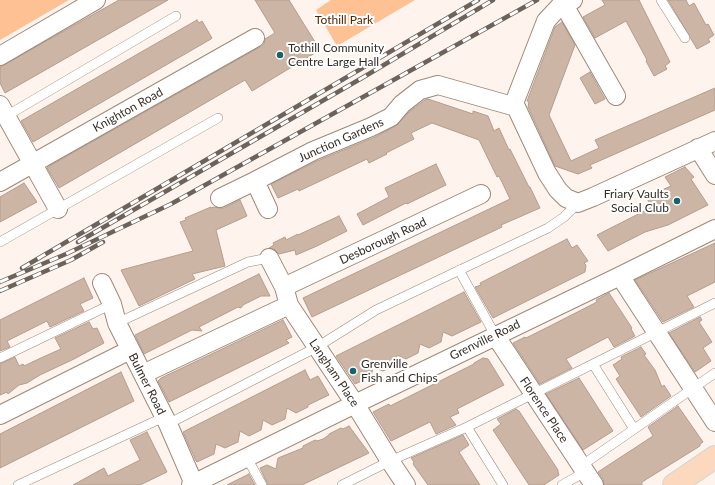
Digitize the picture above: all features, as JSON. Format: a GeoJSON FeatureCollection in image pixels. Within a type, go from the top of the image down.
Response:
{"type":"FeatureCollection","features":[{"type":"Feature","properties":{"kind":"main road"},"geometry":{"type":"LineString","coordinates":[[674,485],[715,457]]}},
{"type":"Feature","properties":{"kind":"street"},"geometry":{"type":"LineString","coordinates":[[0,56],[96,0]]}},
{"type":"Feature","properties":{"kind":"street"},"geometry":{"type":"LineString","coordinates":[[616,96],[568,3],[559,7],[546,21],[513,106],[516,107],[547,173],[558,190],[566,198],[586,200],[715,141]]}},
{"type":"Feature","properties":{"kind":"street","name":"Knighton Road"},"geometry":{"type":"LineString","coordinates":[[0,182],[255,38]]}},
{"type":"Feature","properties":{"kind":"street","name":"Junction Gardens"},"geometry":{"type":"LineString","coordinates":[[220,198],[313,151],[391,117],[402,104],[420,90],[438,85],[513,106]]}},
{"type":"Feature","properties":{"kind":"street"},"geometry":{"type":"LineString","coordinates":[[2,114],[33,163],[58,209]]}},
{"type":"Feature","properties":{"kind":"street"},"geometry":{"type":"LineString","coordinates":[[698,148],[715,175]]}},
{"type":"Feature","properties":{"kind":"street"},"geometry":{"type":"LineString","coordinates":[[255,181],[268,210]]}},
{"type":"Feature","properties":{"kind":"street","name":"Desborough Road"},"geometry":{"type":"LineString","coordinates":[[284,287],[481,194]]}},
{"type":"Feature","properties":{"kind":"street","name":"Grenville Road"},"geometry":{"type":"LineString","coordinates":[[193,484],[495,335],[715,229]]}},
{"type":"Feature","properties":{"kind":"street","name":"Langham Place"},"geometry":{"type":"LineString","coordinates":[[268,258],[284,287],[289,305],[355,404],[406,485]]}},
{"type":"Feature","properties":{"kind":"street"},"geometry":{"type":"LineString","coordinates":[[620,276],[715,422]]}},
{"type":"Feature","properties":{"kind":"street","name":"Bulmer Road"},"geometry":{"type":"LineString","coordinates":[[102,283],[112,304],[117,323],[166,421],[193,484]]}},
{"type":"Feature","properties":{"kind":"street"},"geometry":{"type":"LineString","coordinates":[[143,374],[289,305]]}},
{"type":"Feature","properties":{"kind":"street","name":"Florence Place"},"geometry":{"type":"LineString","coordinates":[[495,335],[587,474]]}},
{"type":"Feature","properties":{"kind":"street"},"geometry":{"type":"LineString","coordinates":[[0,415],[130,350]]}},
{"type":"Feature","properties":{"kind":"lane"},"geometry":{"type":"LineString","coordinates":[[661,0],[685,38]]}},
{"type":"Feature","properties":{"kind":"lane"},"geometry":{"type":"LineString","coordinates":[[2,114],[176,16]]}},
{"type":"Feature","properties":{"kind":"lane"},"geometry":{"type":"LineString","coordinates":[[0,242],[218,118]]}},
{"type":"Feature","properties":{"kind":"lane"},"geometry":{"type":"LineString","coordinates":[[18,485],[166,421],[317,347],[376,310],[548,228],[586,200]]}},
{"type":"Feature","properties":{"kind":"lane"},"geometry":{"type":"LineString","coordinates":[[117,323],[248,262],[268,258]]}},
{"type":"Feature","properties":{"kind":"lane"},"geometry":{"type":"LineString","coordinates":[[459,270],[495,335]]}},
{"type":"Feature","properties":{"kind":"lane"},"geometry":{"type":"LineString","coordinates":[[342,485],[390,461],[467,427],[715,303]]}},
{"type":"Feature","properties":{"kind":"lane"},"geometry":{"type":"LineString","coordinates":[[0,358],[112,304]]}},
{"type":"Feature","properties":{"kind":"lane"},"geometry":{"type":"LineString","coordinates":[[593,364],[634,429]]}},
{"type":"Feature","properties":{"kind":"lane"},"geometry":{"type":"LineString","coordinates":[[562,485],[587,474],[634,429],[693,389],[715,372]]}},
{"type":"Feature","properties":{"kind":"lane"},"geometry":{"type":"LineString","coordinates":[[467,427],[503,485]]}},
{"type":"Feature","properties":{"kind":"lane"},"geometry":{"type":"LineString","coordinates":[[247,458],[262,485]]}},
{"type":"Feature","properties":{"kind":"green space"},"geometry":{"type":"Polygon","coordinates":[[[0,0],[69,0],[0,40],[0,0]]]}},
{"type":"Feature","properties":{"kind":"green space","name":"Tothill Park"},"geometry":{"type":"Polygon","coordinates":[[[331,0],[415,0],[337,46],[316,10],[331,0]]]}},
{"type":"Feature","properties":{"kind":"building"},"geometry":{"type":"Polygon","coordinates":[[[119,0],[168,0],[5,93],[0,83],[0,67],[119,0]]]}},
{"type":"Feature","properties":{"kind":"building"},"geometry":{"type":"Polygon","coordinates":[[[255,0],[289,0],[320,50],[252,91],[245,80],[59,188],[47,168],[51,165],[264,44],[265,39],[275,33],[255,0]]]}},
{"type":"Feature","properties":{"kind":"building"},"geometry":{"type":"Polygon","coordinates":[[[602,0],[639,0],[670,62],[665,66],[667,69],[654,76],[626,21],[595,38],[583,17],[605,5],[602,0]]]}},
{"type":"Feature","properties":{"kind":"building"},"geometry":{"type":"Polygon","coordinates":[[[668,0],[686,0],[689,6],[694,3],[706,25],[708,24],[714,35],[708,39],[710,42],[697,49],[668,0]]]}},
{"type":"Feature","properties":{"kind":"building"},"geometry":{"type":"Polygon","coordinates":[[[197,20],[199,23],[202,21],[212,38],[211,39],[33,142],[21,121],[197,20]]]}},
{"type":"Feature","properties":{"kind":"building"},"geometry":{"type":"Polygon","coordinates":[[[562,22],[575,45],[549,115],[571,161],[599,148],[595,140],[715,88],[715,110],[590,165],[592,168],[578,174],[555,166],[528,107],[529,102],[527,101],[555,27],[562,22]]]}},
{"type":"Feature","properties":{"kind":"building"},"geometry":{"type":"Polygon","coordinates":[[[590,72],[605,99],[595,104],[580,78],[590,72]]]}},
{"type":"Feature","properties":{"kind":"building"},"geometry":{"type":"Polygon","coordinates":[[[428,99],[473,114],[473,111],[488,116],[494,131],[499,128],[540,208],[501,225],[502,227],[312,317],[303,298],[510,199],[499,176],[497,177],[479,140],[432,123],[411,133],[414,139],[369,163],[367,159],[299,191],[298,189],[278,198],[271,184],[317,161],[375,137],[396,126],[409,112],[428,99]]]}},
{"type":"Feature","properties":{"kind":"building"},"geometry":{"type":"Polygon","coordinates":[[[436,164],[446,185],[363,225],[357,214],[389,197],[385,188],[436,164]]]}},
{"type":"Feature","properties":{"kind":"building","name":"Friary Vaults Social Club"},"geometry":{"type":"Polygon","coordinates":[[[685,167],[694,177],[691,179],[708,205],[668,225],[645,232],[608,251],[597,235],[652,207],[646,197],[671,186],[665,177],[685,167]]]}},
{"type":"Feature","properties":{"kind":"building"},"geometry":{"type":"Polygon","coordinates":[[[24,183],[37,202],[0,222],[0,197],[24,183]]]}},
{"type":"Feature","properties":{"kind":"building"},"geometry":{"type":"Polygon","coordinates":[[[240,200],[247,216],[216,230],[225,266],[192,274],[195,279],[139,306],[121,270],[193,251],[180,222],[186,220],[185,218],[211,207],[224,208],[240,200]]]}},
{"type":"Feature","properties":{"kind":"building"},"geometry":{"type":"Polygon","coordinates":[[[339,216],[347,231],[317,246],[296,255],[295,250],[279,254],[274,249],[269,248],[274,245],[273,243],[285,237],[286,240],[339,216]]]}},
{"type":"Feature","properties":{"kind":"building"},"geometry":{"type":"Polygon","coordinates":[[[567,239],[572,248],[577,245],[588,261],[584,263],[586,265],[585,272],[493,318],[475,287],[481,285],[480,283],[567,239]]]}},
{"type":"Feature","properties":{"kind":"building"},"geometry":{"type":"Polygon","coordinates":[[[715,243],[715,282],[687,296],[694,307],[663,322],[635,280],[715,243]]]}},
{"type":"Feature","properties":{"kind":"building"},"geometry":{"type":"Polygon","coordinates":[[[259,274],[270,296],[261,296],[243,305],[241,308],[238,307],[199,327],[202,331],[192,330],[144,354],[135,335],[259,274]]]}},
{"type":"Feature","properties":{"kind":"building"},"geometry":{"type":"Polygon","coordinates":[[[84,278],[93,298],[80,304],[84,311],[50,327],[47,321],[7,341],[10,347],[0,351],[0,320],[84,278]]]}},
{"type":"Feature","properties":{"kind":"building"},"geometry":{"type":"Polygon","coordinates":[[[464,292],[481,322],[452,336],[443,332],[441,342],[429,348],[420,344],[418,353],[406,359],[397,355],[395,365],[383,371],[373,367],[371,377],[355,384],[336,356],[464,292]]]}},
{"type":"Feature","properties":{"kind":"building"},"geometry":{"type":"Polygon","coordinates":[[[609,293],[632,328],[631,329],[635,336],[614,347],[608,337],[566,359],[572,368],[540,384],[513,343],[525,337],[526,338],[597,302],[596,300],[609,293]]]}},
{"type":"Feature","properties":{"kind":"building"},"geometry":{"type":"Polygon","coordinates":[[[700,317],[702,320],[699,322],[712,342],[703,348],[711,361],[695,372],[669,333],[700,317]]]}},
{"type":"Feature","properties":{"kind":"building"},"geometry":{"type":"Polygon","coordinates":[[[283,320],[292,337],[286,340],[289,343],[169,402],[158,381],[161,378],[283,320]]]}},
{"type":"Feature","properties":{"kind":"building"},"geometry":{"type":"Polygon","coordinates":[[[89,322],[93,329],[97,328],[104,343],[27,383],[19,385],[8,394],[7,392],[0,395],[0,364],[15,357],[19,366],[23,364],[24,366],[61,349],[55,338],[89,322]]]}},
{"type":"Feature","properties":{"kind":"building"},"geometry":{"type":"Polygon","coordinates":[[[641,347],[646,354],[644,355],[655,370],[662,387],[664,385],[671,396],[641,417],[616,379],[620,376],[613,365],[622,359],[621,357],[641,347]]]}},
{"type":"Feature","properties":{"kind":"building"},"geometry":{"type":"Polygon","coordinates":[[[483,358],[488,359],[504,385],[457,409],[459,413],[450,417],[456,425],[436,434],[430,422],[391,441],[373,412],[389,404],[390,406],[474,364],[483,358]]]}},
{"type":"Feature","properties":{"kind":"building"},"geometry":{"type":"Polygon","coordinates":[[[305,370],[310,380],[318,376],[329,395],[308,405],[308,407],[296,413],[287,408],[285,419],[272,425],[263,420],[261,430],[249,436],[240,431],[238,442],[225,448],[216,444],[214,454],[197,462],[196,461],[183,432],[305,370]]]}},
{"type":"Feature","properties":{"kind":"building"},"geometry":{"type":"Polygon","coordinates":[[[121,372],[134,401],[0,468],[0,434],[121,372]]]}},
{"type":"Feature","properties":{"kind":"building"},"geometry":{"type":"Polygon","coordinates":[[[579,378],[613,431],[583,450],[546,394],[579,378]]]}},
{"type":"Feature","properties":{"kind":"building"},"geometry":{"type":"Polygon","coordinates":[[[678,406],[703,442],[700,446],[642,482],[642,485],[604,485],[603,479],[598,472],[653,436],[648,427],[678,406]]]}},
{"type":"Feature","properties":{"kind":"building"},"geometry":{"type":"Polygon","coordinates":[[[516,409],[519,411],[558,470],[559,475],[544,485],[529,485],[493,430],[501,424],[497,419],[516,409]]]}},
{"type":"Feature","properties":{"kind":"building"},"geometry":{"type":"Polygon","coordinates":[[[349,426],[369,453],[302,485],[268,485],[260,468],[267,465],[276,469],[278,458],[303,448],[303,446],[315,440],[317,441],[323,439],[341,428],[343,429],[349,426]]]}},
{"type":"Feature","properties":{"kind":"building"},"geometry":{"type":"Polygon","coordinates":[[[147,432],[167,472],[140,485],[73,485],[104,468],[108,476],[140,460],[130,440],[147,432]]]}},
{"type":"Feature","properties":{"kind":"building"},"geometry":{"type":"Polygon","coordinates":[[[463,435],[469,445],[459,452],[480,485],[428,485],[413,464],[414,462],[411,458],[463,435]]]}},
{"type":"Feature","properties":{"kind":"building"},"geometry":{"type":"Polygon","coordinates":[[[249,474],[255,485],[227,485],[249,474]]]}},
{"type":"Feature","properties":{"kind":"railway"},"geometry":{"type":"LineString","coordinates":[[22,268],[478,0]]}},
{"type":"Feature","properties":{"kind":"railway"},"geometry":{"type":"LineString","coordinates":[[78,242],[362,78],[493,0]]}},
{"type":"Feature","properties":{"kind":"railway"},"geometry":{"type":"LineString","coordinates":[[0,282],[66,254],[171,204],[537,0]]}},
{"type":"Feature","properties":{"kind":"railway"},"geometry":{"type":"LineString","coordinates":[[0,291],[71,260],[103,242]]}},
{"type":"Feature","properties":{"kind":"place","name":"Tothill Community Centre Large Hall"},"geometry":{"type":"Point","coordinates":[280,55]}},
{"type":"Feature","properties":{"kind":"place","name":"Friary Vaults Social Club"},"geometry":{"type":"Point","coordinates":[677,201]}},
{"type":"Feature","properties":{"kind":"place","name":"Grenville Fish and Chips"},"geometry":{"type":"Point","coordinates":[353,371]}}]}
